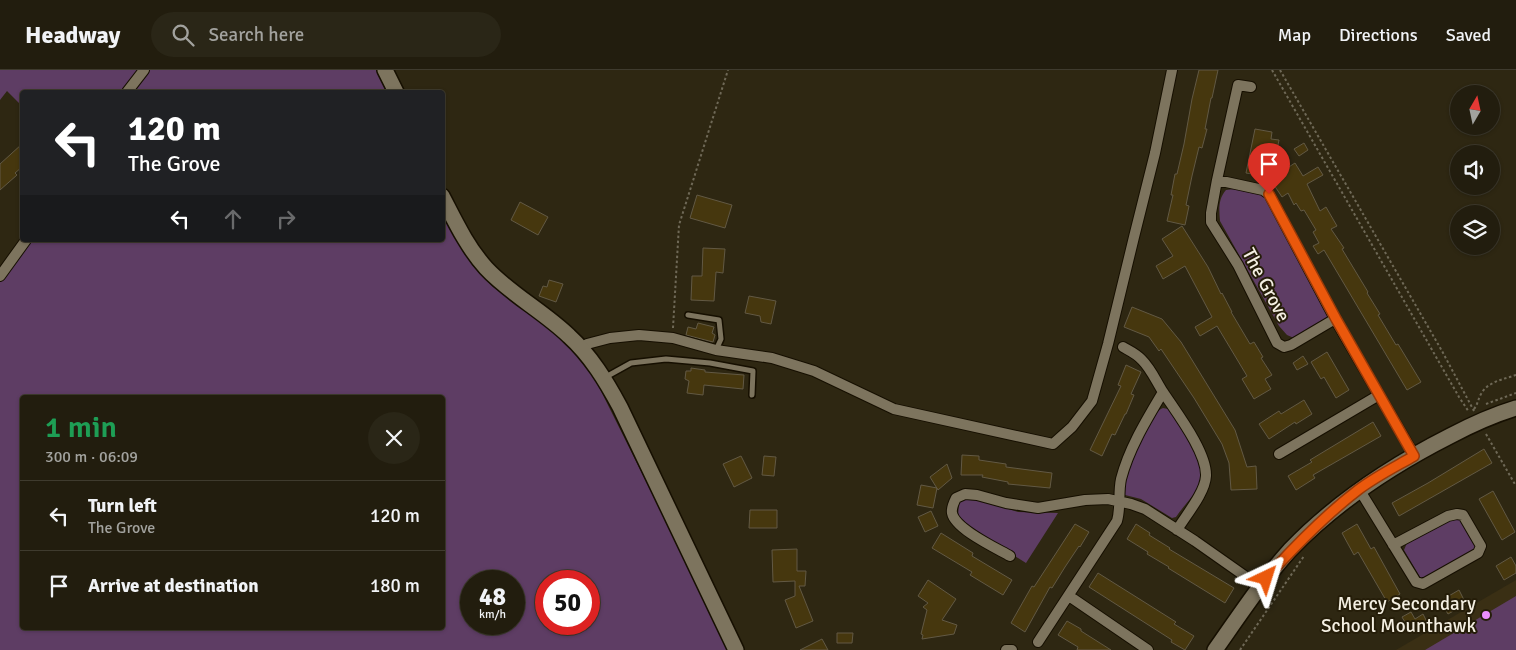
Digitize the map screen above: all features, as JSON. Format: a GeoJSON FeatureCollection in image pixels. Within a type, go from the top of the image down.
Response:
{"type":"FeatureCollection","features":[{"type":"Feature","properties":{"kind":"main road"},"geometry":{"type":"LineString","coordinates":[[385,70],[395,90]]}},
{"type":"Feature","properties":{"kind":"main road"},"geometry":{"type":"LineString","coordinates":[[445,202],[468,244],[486,268],[569,335],[603,378],[620,407],[736,650]]}},
{"type":"Feature","properties":{"kind":"main road"},"geometry":{"type":"LineString","coordinates":[[1215,650],[1259,586],[1290,550],[1326,516],[1359,489],[1473,424],[1516,408]]}},
{"type":"Feature","properties":{"kind":"street"},"geometry":{"type":"LineString","coordinates":[[129,90],[144,70]]}},
{"type":"Feature","properties":{"kind":"street"},"geometry":{"type":"LineString","coordinates":[[581,348],[587,344],[610,338],[640,335],[673,338],[716,350],[772,358],[814,371],[894,409],[1053,444],[1072,427],[1092,401],[1108,344],[1172,70]]}},
{"type":"Feature","properties":{"kind":"street","name":"The Grove"},"geometry":{"type":"LineString","coordinates":[[1251,87],[1238,85],[1217,180],[1211,222],[1238,265],[1277,343],[1284,347],[1291,345],[1336,319]]}},
{"type":"Feature","properties":{"kind":"street"},"geometry":{"type":"LineString","coordinates":[[1217,180],[1263,190],[1269,194],[1336,319],[1414,456]]}},
{"type":"Feature","properties":{"kind":"street"},"geometry":{"type":"LineString","coordinates":[[0,276],[25,242]]}},
{"type":"Feature","properties":{"kind":"street"},"geometry":{"type":"LineString","coordinates":[[1123,347],[1135,353],[1150,369],[1163,392],[1186,425],[1203,460],[1206,474],[1205,484],[1177,530]]}},
{"type":"Feature","properties":{"kind":"street"},"geometry":{"type":"LineString","coordinates":[[1038,642],[1118,521],[1122,479],[1128,460],[1139,434],[1163,392]]}},
{"type":"Feature","properties":{"kind":"street"},"geometry":{"type":"LineString","coordinates":[[1279,454],[1379,395]]}},
{"type":"Feature","properties":{"kind":"street"},"geometry":{"type":"LineString","coordinates":[[1359,489],[1393,545],[1416,582],[1423,584],[1478,553],[1481,546],[1463,516],[1457,514],[1448,516],[1393,545]]}},
{"type":"Feature","properties":{"kind":"street"},"geometry":{"type":"LineString","coordinates":[[1010,556],[972,534],[958,523],[952,514],[956,498],[965,494],[977,495],[1006,503],[1038,508],[1085,500],[1108,500],[1131,504],[1145,509],[1259,586]]}},
{"type":"Feature","properties":{"kind":"street"},"geometry":{"type":"LineString","coordinates":[[1069,596],[1148,650]]}},
{"type":"Feature","properties":{"kind":"street"},"geometry":{"type":"LineString","coordinates":[[1006,650],[1012,650]]}},
{"type":"Feature","properties":{"kind":"lane"},"geometry":{"type":"LineString","coordinates":[[688,315],[719,320],[721,339],[716,350]]}},
{"type":"Feature","properties":{"kind":"lane"},"geometry":{"type":"LineString","coordinates":[[603,378],[631,363],[666,359],[710,363],[753,370],[752,395]]}},
{"type":"Feature","properties":{"kind":"path"},"geometry":{"type":"LineString","coordinates":[[673,338],[679,226],[728,70]]}},
{"type":"Feature","properties":{"kind":"path"},"geometry":{"type":"LineString","coordinates":[[1272,70],[1459,397],[1471,414]]}},
{"type":"Feature","properties":{"kind":"path"},"geometry":{"type":"LineString","coordinates":[[1280,70],[1442,351],[1470,405]]}},
{"type":"Feature","properties":{"kind":"path"},"geometry":{"type":"LineString","coordinates":[[1473,410],[1486,386],[1516,375]]}},
{"type":"Feature","properties":{"kind":"path"},"geometry":{"type":"LineString","coordinates":[[1488,437],[1516,486]]}},
{"type":"Feature","properties":{"kind":"path"},"geometry":{"type":"LineString","coordinates":[[1240,650],[1307,551]]}},
{"type":"Feature","properties":{"kind":"shaded area"},"geometry":{"type":"Polygon","coordinates":[[[0,70],[377,70],[386,90],[20,90],[20,104],[7,91],[0,100],[0,70]]]}},
{"type":"Feature","properties":{"kind":"shaded area"},"geometry":{"type":"Polygon","coordinates":[[[1235,189],[1262,195],[1270,201],[1330,312],[1320,325],[1294,338],[1287,335],[1279,326],[1220,221],[1220,201],[1226,190],[1235,189]]]}},
{"type":"Feature","properties":{"kind":"shaded area"},"geometry":{"type":"Polygon","coordinates":[[[445,209],[473,266],[493,287],[563,335],[591,371],[730,650],[0,650],[0,281],[28,242],[445,242],[445,209]]]}},
{"type":"Feature","properties":{"kind":"shaded area"},"geometry":{"type":"Polygon","coordinates":[[[1163,408],[1173,413],[1182,428],[1192,446],[1201,474],[1196,491],[1176,517],[1172,518],[1141,499],[1125,495],[1122,491],[1129,464],[1139,442],[1148,424],[1163,408]]]}},
{"type":"Feature","properties":{"kind":"shaded area"},"geometry":{"type":"Polygon","coordinates":[[[977,499],[1018,512],[1058,513],[1026,563],[963,523],[958,516],[959,503],[964,500],[977,499]]]}},
{"type":"Feature","properties":{"kind":"shaded area"},"geometry":{"type":"Polygon","coordinates":[[[1451,518],[1459,518],[1475,545],[1475,549],[1423,579],[1404,550],[1407,543],[1451,518]]]}},
{"type":"Feature","properties":{"kind":"shaded area","name":"Mercy Secondary School Mounthawk"},"geometry":{"type":"Polygon","coordinates":[[[1516,580],[1516,650],[1396,650],[1516,580]]]}},
{"type":"Feature","properties":{"kind":"shaded area"},"geometry":{"type":"Polygon","coordinates":[[[1516,596],[1516,650],[1425,650],[1516,596]]]}},
{"type":"Feature","properties":{"kind":"building"},"geometry":{"type":"Polygon","coordinates":[[[1199,70],[1218,70],[1205,129],[1207,129],[1202,148],[1199,147],[1192,176],[1186,205],[1189,206],[1185,225],[1167,221],[1173,195],[1171,195],[1175,174],[1177,174],[1184,144],[1199,70]]]}},
{"type":"Feature","properties":{"kind":"building"},"geometry":{"type":"Polygon","coordinates":[[[1255,129],[1272,132],[1271,139],[1279,140],[1277,150],[1270,148],[1264,176],[1246,173],[1255,129]]]}},
{"type":"Feature","properties":{"kind":"building"},"geometry":{"type":"Polygon","coordinates":[[[1304,143],[1308,150],[1299,156],[1294,149],[1304,143]]]}},
{"type":"Feature","properties":{"kind":"building"},"geometry":{"type":"Polygon","coordinates":[[[20,146],[20,169],[15,173],[17,175],[0,190],[0,164],[20,146]]]}},
{"type":"Feature","properties":{"kind":"building"},"geometry":{"type":"Polygon","coordinates":[[[1295,163],[1303,176],[1318,167],[1323,175],[1307,184],[1320,211],[1326,207],[1337,226],[1331,229],[1344,248],[1342,249],[1380,314],[1378,315],[1421,382],[1407,390],[1324,250],[1318,254],[1313,246],[1319,243],[1313,232],[1316,230],[1304,210],[1301,211],[1296,203],[1294,205],[1288,193],[1282,197],[1270,179],[1295,163]]]}},
{"type":"Feature","properties":{"kind":"building"},"geometry":{"type":"Polygon","coordinates":[[[697,195],[732,205],[725,228],[690,218],[697,195]]]}},
{"type":"Feature","properties":{"kind":"building"},"geometry":{"type":"Polygon","coordinates":[[[520,202],[548,217],[538,235],[511,220],[520,202]]]}},
{"type":"Feature","properties":{"kind":"building"},"geometry":{"type":"Polygon","coordinates":[[[1182,226],[1208,267],[1221,294],[1250,344],[1254,342],[1263,357],[1261,358],[1272,375],[1265,379],[1271,389],[1254,399],[1242,379],[1247,376],[1217,326],[1200,336],[1195,327],[1212,317],[1185,266],[1163,279],[1156,266],[1173,256],[1162,239],[1182,226]]]}},
{"type":"Feature","properties":{"kind":"building"},"geometry":{"type":"Polygon","coordinates":[[[703,248],[725,249],[723,273],[716,272],[714,301],[691,300],[692,276],[702,276],[703,248]]]}},
{"type":"Feature","properties":{"kind":"building"},"geometry":{"type":"Polygon","coordinates":[[[549,280],[563,284],[556,302],[539,296],[543,286],[547,287],[549,280]]]}},
{"type":"Feature","properties":{"kind":"building"},"geometry":{"type":"Polygon","coordinates":[[[749,296],[776,301],[771,324],[761,322],[760,316],[745,313],[749,296]]]}},
{"type":"Feature","properties":{"kind":"building"},"geometry":{"type":"Polygon","coordinates":[[[1132,307],[1162,319],[1181,342],[1235,430],[1247,467],[1256,466],[1257,489],[1231,490],[1229,463],[1222,444],[1194,398],[1161,349],[1159,351],[1149,337],[1124,327],[1132,307]]]}},
{"type":"Feature","properties":{"kind":"building"},"geometry":{"type":"Polygon","coordinates":[[[698,323],[714,327],[712,333],[715,335],[713,342],[686,335],[688,327],[696,329],[698,323]]]}},
{"type":"Feature","properties":{"kind":"building"},"geometry":{"type":"Polygon","coordinates":[[[1327,352],[1349,390],[1336,398],[1324,377],[1321,379],[1311,362],[1327,352]]]}},
{"type":"Feature","properties":{"kind":"building"},"geometry":{"type":"Polygon","coordinates":[[[1303,356],[1308,364],[1297,370],[1293,363],[1303,356]]]}},
{"type":"Feature","properties":{"kind":"building"},"geometry":{"type":"Polygon","coordinates":[[[1126,365],[1141,372],[1131,394],[1134,395],[1126,414],[1115,435],[1112,434],[1102,456],[1090,450],[1121,386],[1118,385],[1126,365]]]}},
{"type":"Feature","properties":{"kind":"building"},"geometry":{"type":"Polygon","coordinates":[[[691,368],[705,370],[705,372],[744,375],[743,389],[704,385],[703,395],[687,393],[689,381],[685,379],[686,371],[691,371],[691,368]]]}},
{"type":"Feature","properties":{"kind":"building"},"geometry":{"type":"Polygon","coordinates":[[[1304,400],[1312,414],[1296,424],[1295,422],[1269,439],[1259,424],[1279,411],[1281,414],[1304,400]]]}},
{"type":"Feature","properties":{"kind":"building"},"geometry":{"type":"Polygon","coordinates":[[[1373,422],[1381,436],[1313,475],[1315,478],[1296,490],[1288,476],[1312,462],[1310,460],[1373,422]]]}},
{"type":"Feature","properties":{"kind":"building"},"geometry":{"type":"Polygon","coordinates":[[[1484,449],[1492,463],[1399,516],[1392,503],[1484,449]]]}},
{"type":"Feature","properties":{"kind":"building"},"geometry":{"type":"Polygon","coordinates":[[[962,455],[979,456],[979,460],[1006,464],[1006,467],[1052,473],[1050,488],[1008,484],[1008,482],[982,477],[983,475],[961,475],[962,455]]]}},
{"type":"Feature","properties":{"kind":"building"},"geometry":{"type":"Polygon","coordinates":[[[741,456],[752,478],[734,487],[723,464],[741,456]]]}},
{"type":"Feature","properties":{"kind":"building"},"geometry":{"type":"Polygon","coordinates":[[[764,456],[776,457],[774,476],[762,475],[764,456]]]}},
{"type":"Feature","properties":{"kind":"building"},"geometry":{"type":"Polygon","coordinates":[[[947,464],[952,478],[938,490],[930,477],[947,464]]]}},
{"type":"Feature","properties":{"kind":"building"},"geometry":{"type":"Polygon","coordinates":[[[921,485],[937,488],[933,508],[917,505],[921,485]]]}},
{"type":"Feature","properties":{"kind":"building"},"geometry":{"type":"Polygon","coordinates":[[[1493,491],[1515,532],[1502,540],[1479,499],[1493,491]]]}},
{"type":"Feature","properties":{"kind":"building"},"geometry":{"type":"Polygon","coordinates":[[[750,510],[777,510],[777,528],[749,528],[750,510]]]}},
{"type":"Feature","properties":{"kind":"building"},"geometry":{"type":"Polygon","coordinates":[[[931,511],[938,526],[925,532],[918,517],[931,511]]]}},
{"type":"Feature","properties":{"kind":"building"},"geometry":{"type":"Polygon","coordinates":[[[1075,524],[1089,532],[1052,588],[1050,587],[1025,632],[1011,623],[1032,586],[1034,587],[1075,524]]]}},
{"type":"Feature","properties":{"kind":"building"},"geometry":{"type":"Polygon","coordinates":[[[1136,524],[1169,549],[1234,588],[1225,603],[1168,568],[1147,554],[1148,552],[1127,539],[1136,524]]]}},
{"type":"Feature","properties":{"kind":"building"},"geometry":{"type":"Polygon","coordinates":[[[1357,524],[1371,549],[1374,547],[1400,594],[1387,602],[1358,552],[1354,555],[1342,533],[1357,524]]]}},
{"type":"Feature","properties":{"kind":"building"},"geometry":{"type":"Polygon","coordinates":[[[941,533],[973,553],[972,556],[1012,580],[1003,595],[970,575],[972,572],[932,548],[941,533]]]}},
{"type":"Feature","properties":{"kind":"building"},"geometry":{"type":"Polygon","coordinates":[[[797,549],[797,571],[806,571],[805,586],[799,586],[813,621],[796,628],[785,600],[795,596],[795,581],[773,582],[772,550],[797,549]]]}},
{"type":"Feature","properties":{"kind":"building"},"geometry":{"type":"Polygon","coordinates":[[[1511,557],[1516,566],[1516,573],[1504,580],[1496,566],[1511,557]]]}},
{"type":"Feature","properties":{"kind":"building"},"geometry":{"type":"Polygon","coordinates":[[[1098,573],[1176,622],[1174,624],[1194,636],[1185,650],[1089,587],[1098,573]]]}},
{"type":"Feature","properties":{"kind":"building"},"geometry":{"type":"Polygon","coordinates":[[[928,580],[956,599],[942,620],[957,625],[954,634],[922,639],[923,635],[921,634],[927,610],[923,607],[928,603],[918,596],[928,580]]]}},
{"type":"Feature","properties":{"kind":"building"},"geometry":{"type":"Polygon","coordinates":[[[1459,590],[1466,604],[1448,614],[1440,601],[1459,590]]]}},
{"type":"Feature","properties":{"kind":"building"},"geometry":{"type":"Polygon","coordinates":[[[1411,612],[1415,619],[1423,614],[1428,624],[1411,633],[1402,617],[1411,612]]]}},
{"type":"Feature","properties":{"kind":"building"},"geometry":{"type":"Polygon","coordinates":[[[1067,621],[1111,650],[1077,650],[1078,647],[1058,635],[1067,621]]]}},
{"type":"Feature","properties":{"kind":"building"},"geometry":{"type":"Polygon","coordinates":[[[837,633],[853,633],[852,643],[837,643],[837,633]]]}},
{"type":"Feature","properties":{"kind":"building"},"geometry":{"type":"Polygon","coordinates":[[[822,639],[828,650],[800,650],[822,639]]]}},
{"type":"Feature","properties":{"kind":"place","name":"Mercy Secondary School Mounthawk"},"geometry":{"type":"Point","coordinates":[1486,615]}},
{"type":"Feature","properties":{"kind":"route"},"geometry":{"type":"LineString","coordinates":[[1266,578],[1290,550],[1326,516],[1359,489],[1414,456],[1336,319],[1269,194]]}}]}
